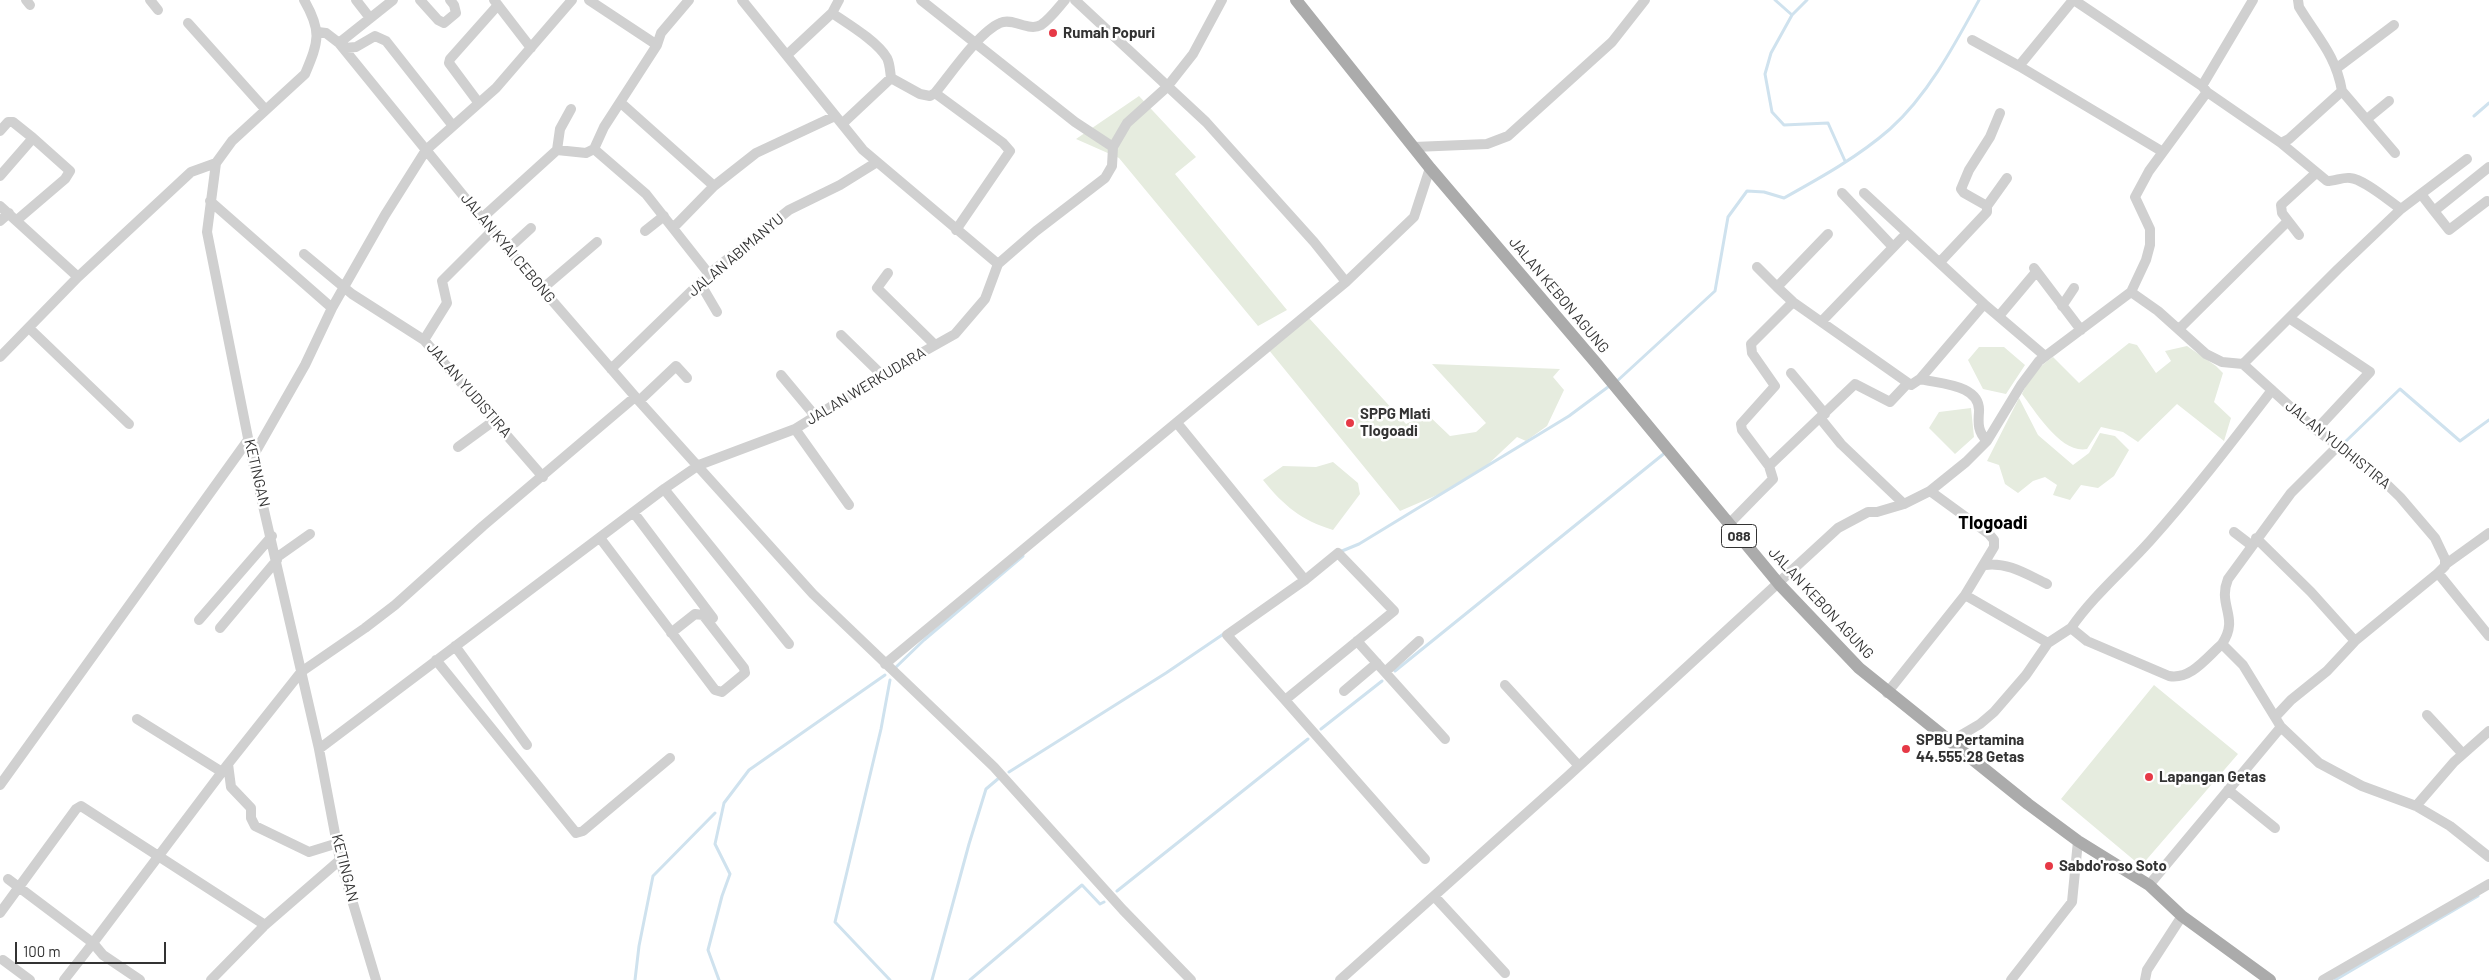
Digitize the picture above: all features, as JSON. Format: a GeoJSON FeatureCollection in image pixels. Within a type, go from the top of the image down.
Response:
{"type":"FeatureCollection","features":[{"type":"Feature","properties":{"kind":"main road","name":"JALAN KEBON AGUNG"},"geometry":{"type":"LineString","coordinates":[[1296,0],[1430,168],[1596,362],[1779,584],[1859,668],[1887,693],[1951,741],[2028,804],[2078,841],[2148,885],[2182,916],[2270,980]]}},
{"type":"Feature","properties":{"kind":"street"},"geometry":{"type":"LineString","coordinates":[[150,0],[158,10]]}},
{"type":"Feature","properties":{"kind":"street"},"geometry":{"type":"LineString","coordinates":[[304,0],[314,18],[318,32]]}},
{"type":"Feature","properties":{"kind":"street"},"geometry":{"type":"LineString","coordinates":[[356,0],[370,18]]}},
{"type":"Feature","properties":{"kind":"street"},"geometry":{"type":"LineString","coordinates":[[341,46],[392,0]]}},
{"type":"Feature","properties":{"kind":"street"},"geometry":{"type":"LineString","coordinates":[[420,0],[438,20],[444,23],[456,13],[454,5],[450,0]]}},
{"type":"Feature","properties":{"kind":"street"},"geometry":{"type":"LineString","coordinates":[[252,458],[305,365],[332,308],[385,215],[426,150],[496,88],[572,0]]}},
{"type":"Feature","properties":{"kind":"street"},"geometry":{"type":"LineString","coordinates":[[588,0],[657,45]]}},
{"type":"Feature","properties":{"kind":"street"},"geometry":{"type":"LineString","coordinates":[[557,150],[586,153],[594,148],[604,128],[657,45],[661,33],[689,0]]}},
{"type":"Feature","properties":{"kind":"street"},"geometry":{"type":"LineString","coordinates":[[742,0],[838,120],[877,162],[998,264],[1036,231],[1105,178],[1112,166],[1113,147],[1127,123],[1167,87],[1193,54],[1222,0]]}},
{"type":"Feature","properties":{"kind":"street"},"geometry":{"type":"LineString","coordinates":[[787,55],[832,13],[839,0]]}},
{"type":"Feature","properties":{"kind":"street"},"geometry":{"type":"LineString","coordinates":[[921,0],[1075,122],[1113,147]]}},
{"type":"Feature","properties":{"kind":"street"},"geometry":{"type":"LineString","coordinates":[[832,13],[860,33],[885,56],[891,78],[920,94],[930,96],[935,93],[975,44],[1002,22],[1030,27],[1042,24],[1065,0]]}},
{"type":"Feature","properties":{"kind":"street"},"geometry":{"type":"LineString","coordinates":[[1075,0],[1206,122],[1243,160],[1346,282]]}},
{"type":"Feature","properties":{"kind":"street"},"geometry":{"type":"LineString","coordinates":[[1414,147],[1487,144],[1508,136],[1612,42],[1646,0]]}},
{"type":"Feature","properties":{"kind":"street"},"geometry":{"type":"LineString","coordinates":[[2019,66],[2073,0],[2280,143],[2327,181],[2351,178],[2364,184],[2401,209]]}},
{"type":"Feature","properties":{"kind":"street"},"geometry":{"type":"LineString","coordinates":[[1340,980],[1579,766],[1838,528],[1868,512],[1877,512],[1904,504],[1930,490],[1979,451],[2021,385],[2039,361],[2131,292],[2146,260],[2150,245],[2150,229],[2135,197],[2204,89],[2252,0]]}},
{"type":"Feature","properties":{"kind":"street"},"geometry":{"type":"LineString","coordinates":[[2298,0],[2299,7],[2323,41],[2337,68],[2342,91],[2395,153]]}},
{"type":"Feature","properties":{"kind":"street"},"geometry":{"type":"LineString","coordinates":[[478,102],[449,63],[450,59],[496,2],[531,48]]}},
{"type":"Feature","properties":{"kind":"street"},"geometry":{"type":"LineString","coordinates":[[188,23],[265,109]]}},
{"type":"Feature","properties":{"kind":"street"},"geometry":{"type":"LineString","coordinates":[[2337,68],[2394,25]]}},
{"type":"Feature","properties":{"kind":"street","name":"JALAN KYAI CEBONG"},"geometry":{"type":"LineString","coordinates":[[318,32],[326,33],[341,46],[492,231],[637,399],[813,594],[994,766],[1123,910],[1191,980]]}},
{"type":"Feature","properties":{"kind":"street","name":"KETINGAN"},"geometry":{"type":"LineString","coordinates":[[318,32],[314,51],[305,74],[232,141],[216,164],[207,232],[248,440],[272,536],[319,749],[340,860],[376,980]]}},
{"type":"Feature","properties":{"kind":"street"},"geometry":{"type":"LineString","coordinates":[[341,46],[356,47],[375,36],[386,41],[453,126]]}},
{"type":"Feature","properties":{"kind":"street"},"geometry":{"type":"LineString","coordinates":[[1972,40],[2163,152]]}},
{"type":"Feature","properties":{"kind":"street"},"geometry":{"type":"LineString","coordinates":[[674,227],[714,186],[764,148],[838,120],[891,78]]}},
{"type":"Feature","properties":{"kind":"street"},"geometry":{"type":"LineString","coordinates":[[2280,143],[2289,139],[2342,91]]}},
{"type":"Feature","properties":{"kind":"street"},"geometry":{"type":"LineString","coordinates":[[935,93],[1003,143],[1010,151],[956,230]]}},
{"type":"Feature","properties":{"kind":"street"},"geometry":{"type":"LineString","coordinates":[[2367,119],[2389,101]]}},
{"type":"Feature","properties":{"kind":"street"},"geometry":{"type":"LineString","coordinates":[[621,103],[714,186]]}},
{"type":"Feature","properties":{"kind":"street"},"geometry":{"type":"LineString","coordinates":[[482,218],[557,150],[560,129],[571,109]]}},
{"type":"Feature","properties":{"kind":"street"},"geometry":{"type":"LineString","coordinates":[[1987,206],[1962,191],[1961,186],[1990,137],[2000,113]]}},
{"type":"Feature","properties":{"kind":"street"},"geometry":{"type":"LineString","coordinates":[[0,131],[8,122],[13,122],[66,165],[70,173],[18,220]]}},
{"type":"Feature","properties":{"kind":"street"},"geometry":{"type":"LineString","coordinates":[[0,176],[33,138]]}},
{"type":"Feature","properties":{"kind":"street"},"geometry":{"type":"LineString","coordinates":[[594,148],[646,194],[674,227],[709,274]]}},
{"type":"Feature","properties":{"kind":"street"},"geometry":{"type":"LineString","coordinates":[[2131,292],[2214,359],[2243,364],[2401,209],[2467,159]]}},
{"type":"Feature","properties":{"kind":"street","name":"JALAN ABIMANYU"},"geometry":{"type":"LineString","coordinates":[[611,369],[700,282],[789,210],[840,185],[877,162]]}},
{"type":"Feature","properties":{"kind":"street"},"geometry":{"type":"LineString","coordinates":[[0,357],[78,277],[191,172],[216,164]]}},
{"type":"Feature","properties":{"kind":"street"},"geometry":{"type":"LineString","coordinates":[[2434,211],[2489,167]]}},
{"type":"Feature","properties":{"kind":"street"},"geometry":{"type":"LineString","coordinates":[[885,664],[1346,282],[1414,217],[1430,168]]}},
{"type":"Feature","properties":{"kind":"street"},"geometry":{"type":"LineString","coordinates":[[2299,235],[2282,213],[2281,205],[2316,173]]}},
{"type":"Feature","properties":{"kind":"street"},"geometry":{"type":"LineString","coordinates":[[1940,262],[1987,212],[1987,206],[2007,178]]}},
{"type":"Feature","properties":{"kind":"street"},"geometry":{"type":"LineString","coordinates":[[1842,193],[1894,247]]}},
{"type":"Feature","properties":{"kind":"street"},"geometry":{"type":"LineString","coordinates":[[1864,193],[1984,304],[2045,356]]}},
{"type":"Feature","properties":{"kind":"street"},"geometry":{"type":"LineString","coordinates":[[2421,194],[2449,230],[2487,201]]}},
{"type":"Feature","properties":{"kind":"street"},"geometry":{"type":"LineString","coordinates":[[210,201],[332,308]]}},
{"type":"Feature","properties":{"kind":"street"},"geometry":{"type":"LineString","coordinates":[[0,206],[18,220],[78,277]]}},
{"type":"Feature","properties":{"kind":"street"},"geometry":{"type":"LineString","coordinates":[[0,221],[9,213]]}},
{"type":"Feature","properties":{"kind":"street"},"geometry":{"type":"LineString","coordinates":[[645,231],[664,216]]}},
{"type":"Feature","properties":{"kind":"street"},"geometry":{"type":"LineString","coordinates":[[2179,329],[2288,221]]}},
{"type":"Feature","properties":{"kind":"street"},"geometry":{"type":"LineString","coordinates":[[508,249],[531,228]]}},
{"type":"Feature","properties":{"kind":"street","name":"JALAN YUDISTIRA"},"geometry":{"type":"LineString","coordinates":[[492,231],[442,281],[447,304],[424,340],[543,477]]}},
{"type":"Feature","properties":{"kind":"street"},"geometry":{"type":"LineString","coordinates":[[1822,321],[1907,233]]}},
{"type":"Feature","properties":{"kind":"street"},"geometry":{"type":"LineString","coordinates":[[1777,286],[1828,234]]}},
{"type":"Feature","properties":{"kind":"street"},"geometry":{"type":"LineString","coordinates":[[542,289],[597,242]]}},
{"type":"Feature","properties":{"kind":"street"},"geometry":{"type":"LineString","coordinates":[[304,254],[344,288],[424,340]]}},
{"type":"Feature","properties":{"kind":"street","name":"JALAN WERKUDARA"},"geometry":{"type":"LineString","coordinates":[[319,749],[664,489],[699,466],[795,429],[882,374],[955,334],[985,300],[998,264]]}},
{"type":"Feature","properties":{"kind":"street"},"geometry":{"type":"LineString","coordinates":[[1757,267],[1793,302],[1822,321],[1907,384],[1913,384],[1920,379],[1984,304]]}},
{"type":"Feature","properties":{"kind":"street"},"geometry":{"type":"LineString","coordinates":[[1999,316],[2035,270],[2081,330]]}},
{"type":"Feature","properties":{"kind":"street"},"geometry":{"type":"LineString","coordinates":[[888,273],[877,288],[935,345]]}},
{"type":"Feature","properties":{"kind":"street"},"geometry":{"type":"LineString","coordinates":[[700,282],[717,312]]}},
{"type":"Feature","properties":{"kind":"street"},"geometry":{"type":"LineString","coordinates":[[2062,306],[2074,288]]}},
{"type":"Feature","properties":{"kind":"street"},"geometry":{"type":"LineString","coordinates":[[1729,524],[1772,479],[1769,466],[1742,430],[1741,424],[1775,386],[1751,348],[1751,344],[1793,302]]}},
{"type":"Feature","properties":{"kind":"street"},"geometry":{"type":"LineString","coordinates":[[2289,318],[2370,372],[2370,375],[2316,430]]}},
{"type":"Feature","properties":{"kind":"street"},"geometry":{"type":"LineString","coordinates":[[29,328],[129,424]]}},
{"type":"Feature","properties":{"kind":"street"},"geometry":{"type":"LineString","coordinates":[[841,335],[882,374]]}},
{"type":"Feature","properties":{"kind":"street","name":"JALAN YUDHISTIRA"},"geometry":{"type":"LineString","coordinates":[[2243,364],[2316,430],[2373,471],[2415,514],[2435,538],[2446,564]]}},
{"type":"Feature","properties":{"kind":"street"},"geometry":{"type":"LineString","coordinates":[[64,980],[225,768],[301,672],[395,605],[476,532],[676,366],[687,378]]}},
{"type":"Feature","properties":{"kind":"street"},"geometry":{"type":"LineString","coordinates":[[1790,372],[1841,444],[1904,504]]}},
{"type":"Feature","properties":{"kind":"street"},"geometry":{"type":"LineString","coordinates":[[782,376],[816,417]]}},
{"type":"Feature","properties":{"kind":"street"},"geometry":{"type":"LineString","coordinates":[[1920,379],[1961,388],[1974,396],[1978,404],[1978,427],[1987,441]]}},
{"type":"Feature","properties":{"kind":"street"},"geometry":{"type":"LineString","coordinates":[[1769,466],[1855,384],[1890,402],[1907,384]]}},
{"type":"Feature","properties":{"kind":"street"},"geometry":{"type":"LineString","coordinates":[[1951,741],[1980,724],[1994,712],[2026,675],[2048,643],[2071,628],[2083,610],[2149,542],[2187,498],[2272,390]]}},
{"type":"Feature","properties":{"kind":"street"},"geometry":{"type":"LineString","coordinates":[[458,447],[494,420]]}},
{"type":"Feature","properties":{"kind":"street"},"geometry":{"type":"LineString","coordinates":[[1177,422],[1305,580]]}},
{"type":"Feature","properties":{"kind":"street"},"geometry":{"type":"LineString","coordinates":[[795,429],[849,505]]}},
{"type":"Feature","properties":{"kind":"street"},"geometry":{"type":"LineString","coordinates":[[0,785],[248,440]]}},
{"type":"Feature","properties":{"kind":"street"},"geometry":{"type":"LineString","coordinates":[[2071,628],[2087,641],[2169,676],[2178,678],[2186,675],[2222,644],[2227,635],[2230,624],[2224,587],[2254,542],[2291,493],[2338,446]]}},
{"type":"Feature","properties":{"kind":"street"},"geometry":{"type":"LineString","coordinates":[[664,489],[789,644]]}},
{"type":"Feature","properties":{"kind":"street"},"geometry":{"type":"LineString","coordinates":[[1887,693],[1965,595],[1985,565],[1994,547],[1994,540],[1930,490]]}},
{"type":"Feature","properties":{"kind":"street"},"geometry":{"type":"LineString","coordinates":[[634,513],[751,669]]}},
{"type":"Feature","properties":{"kind":"street"},"geometry":{"type":"LineString","coordinates":[[2234,532],[2254,542],[2311,592],[2355,641]]}},
{"type":"Feature","properties":{"kind":"street"},"geometry":{"type":"LineString","coordinates":[[2276,716],[2290,700],[2326,671],[2355,641],[2438,573],[2446,564],[2489,533]]}},
{"type":"Feature","properties":{"kind":"street"},"geometry":{"type":"LineString","coordinates":[[220,628],[276,559],[310,534]]}},
{"type":"Feature","properties":{"kind":"street"},"geometry":{"type":"LineString","coordinates":[[199,620],[272,536]]}},
{"type":"Feature","properties":{"kind":"street"},"geometry":{"type":"LineString","coordinates":[[600,538],[672,633],[717,692],[726,690],[745,673],[744,668],[703,614],[695,614],[672,633]]}},
{"type":"Feature","properties":{"kind":"street"},"geometry":{"type":"LineString","coordinates":[[1285,700],[1394,611],[1338,553],[1305,580],[1227,635],[1425,859]]}},
{"type":"Feature","properties":{"kind":"street"},"geometry":{"type":"LineString","coordinates":[[1985,565],[1999,564],[2010,566],[2047,584]]}},
{"type":"Feature","properties":{"kind":"street"},"geometry":{"type":"LineString","coordinates":[[2438,573],[2489,636]]}},
{"type":"Feature","properties":{"kind":"street"},"geometry":{"type":"LineString","coordinates":[[1965,595],[2048,643]]}},
{"type":"Feature","properties":{"kind":"street"},"geometry":{"type":"LineString","coordinates":[[1357,641],[1445,739]]}},
{"type":"Feature","properties":{"kind":"street"},"geometry":{"type":"LineString","coordinates":[[1384,672],[1419,641]]}},
{"type":"Feature","properties":{"kind":"street"},"geometry":{"type":"LineString","coordinates":[[2222,644],[2243,665],[2281,727],[2319,763],[2362,786],[2416,806],[2450,826],[2489,857]]}},
{"type":"Feature","properties":{"kind":"street"},"geometry":{"type":"LineString","coordinates":[[455,646],[528,745]]}},
{"type":"Feature","properties":{"kind":"street"},"geometry":{"type":"LineString","coordinates":[[436,660],[576,833],[583,830],[670,758]]}},
{"type":"Feature","properties":{"kind":"street"},"geometry":{"type":"LineString","coordinates":[[1344,691],[1377,663]]}},
{"type":"Feature","properties":{"kind":"street"},"geometry":{"type":"LineString","coordinates":[[1505,685],[1579,766]]}},
{"type":"Feature","properties":{"kind":"street"},"geometry":{"type":"LineString","coordinates":[[2427,715],[2463,754]]}},
{"type":"Feature","properties":{"kind":"street"},"geometry":{"type":"LineString","coordinates":[[137,719],[225,768],[231,787],[251,808],[251,818],[255,826],[309,852],[338,843]]}},
{"type":"Feature","properties":{"kind":"street"},"geometry":{"type":"LineString","coordinates":[[2148,885],[2281,727]]}},
{"type":"Feature","properties":{"kind":"street"},"geometry":{"type":"LineString","coordinates":[[2416,806],[2432,785],[2489,731]]}},
{"type":"Feature","properties":{"kind":"street"},"geometry":{"type":"LineString","coordinates":[[2228,790],[2275,828]]}},
{"type":"Feature","properties":{"kind":"street"},"geometry":{"type":"LineString","coordinates":[[0,913],[76,809],[82,806],[264,925]]}},
{"type":"Feature","properties":{"kind":"street"},"geometry":{"type":"LineString","coordinates":[[2011,980],[2072,902],[2078,841]]}},
{"type":"Feature","properties":{"kind":"street"},"geometry":{"type":"LineString","coordinates":[[211,980],[264,925],[340,860]]}},
{"type":"Feature","properties":{"kind":"street"},"geometry":{"type":"LineString","coordinates":[[8,879],[93,943],[103,955],[140,980]]}},
{"type":"Feature","properties":{"kind":"street"},"geometry":{"type":"LineString","coordinates":[[2323,980],[2489,884]]}},
{"type":"Feature","properties":{"kind":"street"},"geometry":{"type":"LineString","coordinates":[[1434,896],[1505,973]]}},
{"type":"Feature","properties":{"kind":"street"},"geometry":{"type":"LineString","coordinates":[[2145,980],[2150,964],[2182,916]]}},
{"type":"Feature","properties":{"kind":"street"},"geometry":{"type":"LineString","coordinates":[[3,960],[30,980]]}},
{"type":"Feature","properties":{"kind":"shaded area"},"geometry":{"type":"Polygon","coordinates":[[[1139,96],[1196,157],[1175,174],[1287,310],[1258,326],[1119,158],[1076,139],[1139,96]]]}},
{"type":"Feature","properties":{"kind":"shaded area"},"geometry":{"type":"Polygon","coordinates":[[[1309,318],[1406,424],[1427,414],[1450,436],[1476,432],[1486,423],[1432,364],[1560,369],[1553,377],[1564,390],[1547,426],[1526,441],[1517,437],[1483,469],[1451,489],[1400,511],[1268,349],[1309,318]]]}},
{"type":"Feature","properties":{"kind":"shaded area"},"geometry":{"type":"Polygon","coordinates":[[[2129,343],[2137,345],[2156,373],[2171,361],[2165,351],[2187,346],[2223,373],[2214,402],[2231,418],[2224,441],[2177,404],[2138,442],[2123,432],[2101,427],[2087,449],[2077,449],[2059,439],[2050,430],[2022,394],[2035,373],[2053,357],[2079,383],[2129,343]]]}},
{"type":"Feature","properties":{"kind":"shaded area"},"geometry":{"type":"Polygon","coordinates":[[[1979,347],[2004,347],[2025,365],[2006,394],[1983,389],[1968,360],[1979,347]]]}},
{"type":"Feature","properties":{"kind":"shaded area"},"geometry":{"type":"Polygon","coordinates":[[[2019,398],[2038,435],[2073,465],[2089,453],[2100,433],[2115,436],[2129,450],[2114,476],[2098,488],[2081,485],[2070,500],[2053,495],[2057,485],[2045,477],[2033,481],[2018,493],[2005,484],[1999,465],[1987,461],[2019,398]]]}},
{"type":"Feature","properties":{"kind":"shaded area"},"geometry":{"type":"Polygon","coordinates":[[[1971,408],[1974,437],[1955,454],[1929,428],[1939,412],[1971,408]]]}},
{"type":"Feature","properties":{"kind":"shaded area"},"geometry":{"type":"Polygon","coordinates":[[[1333,462],[1358,483],[1360,494],[1333,530],[1302,517],[1286,505],[1263,480],[1283,466],[1316,467],[1333,462]]]}},
{"type":"Feature","properties":{"kind":"shaded area","name":"Lapangan Getas"},"geometry":{"type":"Polygon","coordinates":[[[2154,685],[2238,754],[2141,866],[2061,799],[2154,685]]]}},
{"type":"Feature","properties":{"kind":"waterway"},"geometry":{"type":"LineString","coordinates":[[1775,0],[1792,15],[1771,53],[1765,74],[1772,112],[1784,125],[1828,123],[1845,161]]}},
{"type":"Feature","properties":{"kind":"waterway"},"geometry":{"type":"LineString","coordinates":[[1792,15],[1807,0]]}},
{"type":"Feature","properties":{"kind":"waterway"},"geometry":{"type":"LineString","coordinates":[[1616,382],[1715,291],[1728,217],[1747,191],[1764,192],[1784,198],[1839,166],[1878,139],[1904,115],[1929,85],[1979,0]]}},
{"type":"Feature","properties":{"kind":"waterway"},"geometry":{"type":"LineString","coordinates":[[2474,116],[2489,103]]}},
{"type":"Feature","properties":{"kind":"waterway"},"geometry":{"type":"LineString","coordinates":[[1342,551],[1359,544],[1569,416],[1608,387]]}},
{"type":"Feature","properties":{"kind":"waterway"},"geometry":{"type":"LineString","coordinates":[[2345,442],[2400,389],[2460,441],[2489,420]]}},
{"type":"Feature","properties":{"kind":"waterway"},"geometry":{"type":"LineString","coordinates":[[1395,671],[1666,452]]}},
{"type":"Feature","properties":{"kind":"waterway"},"geometry":{"type":"LineString","coordinates":[[894,669],[924,640],[1023,556]]}},
{"type":"Feature","properties":{"kind":"waterway"},"geometry":{"type":"LineString","coordinates":[[1009,772],[1166,673],[1225,633]]}},
{"type":"Feature","properties":{"kind":"waterway"},"geometry":{"type":"LineString","coordinates":[[719,980],[708,950],[722,896],[730,874],[715,844],[724,803],[749,770],[885,675]]}},
{"type":"Feature","properties":{"kind":"waterway"},"geometry":{"type":"LineString","coordinates":[[890,680],[881,729],[835,922],[890,980]]}},
{"type":"Feature","properties":{"kind":"waterway"},"geometry":{"type":"LineString","coordinates":[[1321,729],[1382,681]]}},
{"type":"Feature","properties":{"kind":"waterway"},"geometry":{"type":"LineString","coordinates":[[1117,891],[1308,739]]}},
{"type":"Feature","properties":{"kind":"waterway"},"geometry":{"type":"LineString","coordinates":[[932,980],[986,789],[999,778]]}},
{"type":"Feature","properties":{"kind":"waterway"},"geometry":{"type":"LineString","coordinates":[[635,980],[639,946],[653,876],[715,813]]}},
{"type":"Feature","properties":{"kind":"waterway"},"geometry":{"type":"LineString","coordinates":[[970,980],[1082,885],[1100,904],[1104,902]]}},
{"type":"Feature","properties":{"kind":"waterway"},"geometry":{"type":"LineString","coordinates":[[2335,980],[2478,896]]}},
{"type":"Feature","properties":{"kind":"place","name":"Rumah Popuri"},"geometry":{"type":"Point","coordinates":[1053,33]}},
{"type":"Feature","properties":{"kind":"place","name":"SPPG Mlati Tlogoadi"},"geometry":{"type":"Point","coordinates":[1350,423]}},
{"type":"Feature","properties":{"kind":"place","name":"SPBU Pertamina 44.555.28 Getas"},"geometry":{"type":"Point","coordinates":[1906,749]}},
{"type":"Feature","properties":{"kind":"place","name":"Lapangan Getas"},"geometry":{"type":"Point","coordinates":[2149,777]}},
{"type":"Feature","properties":{"kind":"place","name":"Sabdo'roso Soto"},"geometry":{"type":"Point","coordinates":[2049,866]}},
{"type":"Feature","properties":{"kind":"district","name":"Tlogoadi"},"geometry":{"type":"Point","coordinates":[1993,523]}}]}
